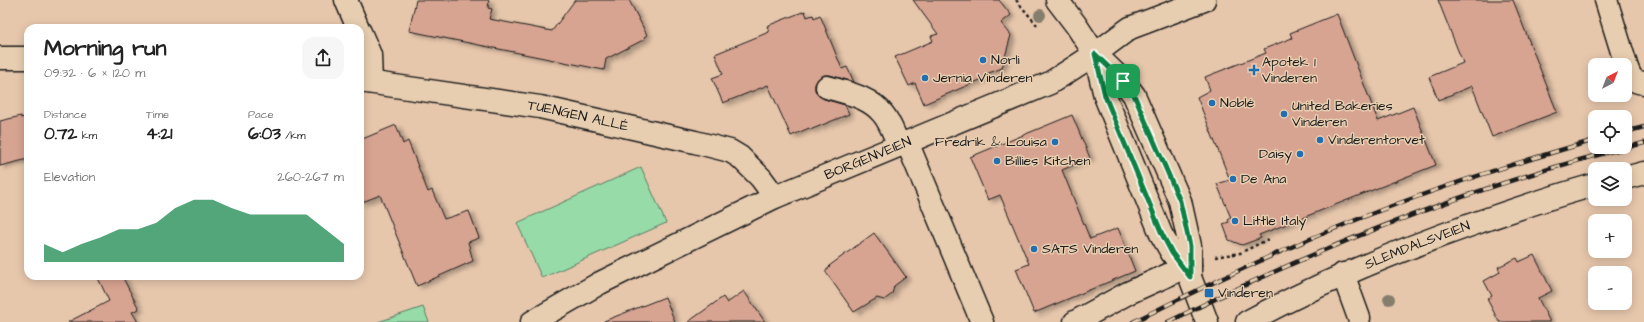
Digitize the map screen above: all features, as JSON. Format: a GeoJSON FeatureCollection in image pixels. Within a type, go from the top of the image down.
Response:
{"type":"FeatureCollection","features":[{"type":"Feature","properties":{"kind":"street"},"geometry":{"type":"LineString","coordinates":[[346,0],[356,24]]}},
{"type":"Feature","properties":{"kind":"street"},"geometry":{"type":"LineString","coordinates":[[1057,0],[1095,54],[1123,81],[1134,95],[1180,201],[1193,267],[1207,322]]}},
{"type":"Feature","properties":{"kind":"street","name":"BORGENVEIEN"},"geometry":{"type":"LineString","coordinates":[[532,322],[600,283],[775,197],[1050,83],[1095,54],[1130,28],[1204,0]]}},
{"type":"Feature","properties":{"kind":"street"},"geometry":{"type":"LineString","coordinates":[[1606,0],[1627,68],[1632,79],[1636,82],[1644,83]]}},
{"type":"Feature","properties":{"kind":"street"},"geometry":{"type":"LineString","coordinates":[[364,41],[370,55],[365,82]]}},
{"type":"Feature","properties":{"kind":"street"},"geometry":{"type":"LineString","coordinates":[[1095,54],[1105,96],[1162,234],[1172,253],[1193,267]]}},
{"type":"Feature","properties":{"kind":"street"},"geometry":{"type":"LineString","coordinates":[[0,58],[24,58]]}},
{"type":"Feature","properties":{"kind":"street","name":"TUENGEN ALLÉ"},"geometry":{"type":"LineString","coordinates":[[365,82],[540,107],[723,150],[730,152],[744,161],[761,178],[775,197]]}},
{"type":"Feature","properties":{"kind":"street"},"geometry":{"type":"LineString","coordinates":[[827,87],[861,98],[874,104],[884,115],[903,144],[982,322]]}},
{"type":"Feature","properties":{"kind":"street"},"geometry":{"type":"LineString","coordinates":[[1632,176],[1644,173]]}},
{"type":"Feature","properties":{"kind":"street","name":"SLEMDALSVEIEN"},"geometry":{"type":"LineString","coordinates":[[1247,322],[1343,274],[1439,236],[1502,214],[1588,187]]}},
{"type":"Feature","properties":{"kind":"street"},"geometry":{"type":"LineString","coordinates":[[1075,322],[1128,293],[1193,267]]}},
{"type":"Feature","properties":{"kind":"street"},"geometry":{"type":"LineString","coordinates":[[1343,274],[1360,318]]}},
{"type":"Feature","properties":{"kind":"path"},"geometry":{"type":"LineString","coordinates":[[1016,0],[1037,25]]}},
{"type":"Feature","properties":{"kind":"path"},"geometry":{"type":"LineString","coordinates":[[1193,267],[1240,253],[1271,238]]}},
{"type":"Feature","properties":{"kind":"green space"},"geometry":{"type":"Polygon","coordinates":[[[641,167],[666,223],[542,278],[517,223],[641,167]]]}},
{"type":"Feature","properties":{"kind":"green space"},"geometry":{"type":"Polygon","coordinates":[[[423,307],[429,322],[378,322],[423,307]]]}},
{"type":"Feature","properties":{"kind":"building"},"geometry":{"type":"Polygon","coordinates":[[[416,0],[489,0],[488,8],[492,9],[489,19],[552,31],[575,0],[629,0],[647,35],[644,37],[645,39],[606,59],[604,70],[409,31],[416,0]]]}},
{"type":"Feature","properties":{"kind":"building"},"geometry":{"type":"Polygon","coordinates":[[[913,0],[999,0],[1011,15],[1001,23],[1011,35],[1002,68],[986,74],[987,77],[924,104],[915,83],[909,86],[895,57],[933,41],[931,36],[938,34],[913,0]]]}},
{"type":"Feature","properties":{"kind":"building"},"geometry":{"type":"Polygon","coordinates":[[[1438,0],[1513,0],[1557,112],[1492,137],[1472,86],[1438,100],[1429,77],[1463,63],[1438,0]]]}},
{"type":"Feature","properties":{"kind":"building"},"geometry":{"type":"Polygon","coordinates":[[[805,11],[807,17],[813,15],[814,18],[820,15],[842,69],[847,67],[854,82],[830,75],[824,75],[819,78],[815,84],[815,90],[818,95],[824,99],[845,105],[849,114],[791,136],[768,85],[723,103],[712,78],[723,74],[715,54],[769,32],[767,26],[805,11]]]}},
{"type":"Feature","properties":{"kind":"building","name":"Vinderentorvet"},"geometry":{"type":"Polygon","coordinates":[[[1337,14],[1378,121],[1413,107],[1436,165],[1259,235],[1261,238],[1242,245],[1229,240],[1223,224],[1229,222],[1228,220],[1231,218],[1217,184],[1230,180],[1197,97],[1210,90],[1205,77],[1266,53],[1264,49],[1292,38],[1290,33],[1337,14]]]}},
{"type":"Feature","properties":{"kind":"building"},"geometry":{"type":"Polygon","coordinates":[[[1072,115],[1090,158],[1062,170],[1090,239],[1118,228],[1135,271],[1034,313],[1016,269],[1029,264],[1000,195],[988,200],[970,157],[1072,115]]]}},
{"type":"Feature","properties":{"kind":"building"},"geometry":{"type":"Polygon","coordinates":[[[21,116],[21,118],[24,117],[24,160],[0,166],[0,121],[21,116]]]}},
{"type":"Feature","properties":{"kind":"building"},"geometry":{"type":"Polygon","coordinates":[[[396,125],[403,144],[408,141],[428,192],[432,190],[444,219],[469,211],[479,238],[468,242],[473,261],[417,286],[380,195],[364,201],[364,138],[396,125]]]}},
{"type":"Feature","properties":{"kind":"building"},"geometry":{"type":"Polygon","coordinates":[[[874,233],[906,277],[894,286],[892,294],[884,300],[877,298],[854,312],[825,271],[830,267],[829,266],[874,233]]]}},
{"type":"Feature","properties":{"kind":"building"},"geometry":{"type":"Polygon","coordinates":[[[1534,255],[1552,291],[1538,298],[1550,322],[1499,322],[1487,299],[1492,296],[1484,281],[1500,272],[1498,267],[1517,258],[1519,262],[1534,255]]]}},
{"type":"Feature","properties":{"kind":"building"},"geometry":{"type":"Polygon","coordinates":[[[99,280],[124,280],[139,309],[132,312],[138,322],[68,322],[109,301],[99,280]]]}},
{"type":"Feature","properties":{"kind":"building"},"geometry":{"type":"Polygon","coordinates":[[[744,291],[765,322],[688,322],[723,297],[727,303],[744,291]]]}},
{"type":"Feature","properties":{"kind":"building"},"geometry":{"type":"Polygon","coordinates":[[[665,297],[675,322],[604,322],[604,321],[665,297]]]}},
{"type":"Feature","properties":{"kind":"railway"},"geometry":{"type":"LineString","coordinates":[[1632,130],[1644,127]]}},
{"type":"Feature","properties":{"kind":"railway"},"geometry":{"type":"LineString","coordinates":[[1133,322],[1274,254],[1346,224],[1463,181],[1588,142]]}},
{"type":"Feature","properties":{"kind":"railway"},"geometry":{"type":"LineString","coordinates":[[1168,322],[1283,268],[1401,219],[1522,177],[1644,143]]}},
{"type":"Feature","properties":{"kind":"place","name":"Norli"},"geometry":{"type":"Point","coordinates":[983,60]}},
{"type":"Feature","properties":{"kind":"place","name":"Apotek 1 Vinderen"},"geometry":{"type":"Point","coordinates":[1254,70]}},
{"type":"Feature","properties":{"kind":"place","name":"Jernia Vinderen"},"geometry":{"type":"Point","coordinates":[925,78]}},
{"type":"Feature","properties":{"kind":"place","name":"Noblé"},"geometry":{"type":"Point","coordinates":[1212,103]}},
{"type":"Feature","properties":{"kind":"place","name":"United Bakeries Vinderen"},"geometry":{"type":"Point","coordinates":[1284,114]}},
{"type":"Feature","properties":{"kind":"place","name":"Vinderentorvet"},"geometry":{"type":"Point","coordinates":[1320,140]}},
{"type":"Feature","properties":{"kind":"place","name":"Fredrik & Louisa"},"geometry":{"type":"Point","coordinates":[1055,142]}},
{"type":"Feature","properties":{"kind":"place","name":"Daisy"},"geometry":{"type":"Point","coordinates":[1300,154]}},
{"type":"Feature","properties":{"kind":"place","name":"Billies Kitchen"},"geometry":{"type":"Point","coordinates":[997,161]}},
{"type":"Feature","properties":{"kind":"place","name":"De Ana"},"geometry":{"type":"Point","coordinates":[1233,179]}},
{"type":"Feature","properties":{"kind":"place","name":"Little Italy"},"geometry":{"type":"Point","coordinates":[1235,221]}},
{"type":"Feature","properties":{"kind":"place","name":"SATS Vinderen"},"geometry":{"type":"Point","coordinates":[1034,249]}},
{"type":"Feature","properties":{"kind":"place","name":"Vinderen"},"geometry":{"type":"Point","coordinates":[1209,293]}},
{"type":"Feature","properties":{"kind":"route"},"geometry":{"type":"LineString","coordinates":[[1095,54],[1123,81],[1134,95],[1180,201],[1190,246],[1190,277],[1172,253],[1162,234],[1105,96],[1095,54]]}}]}
